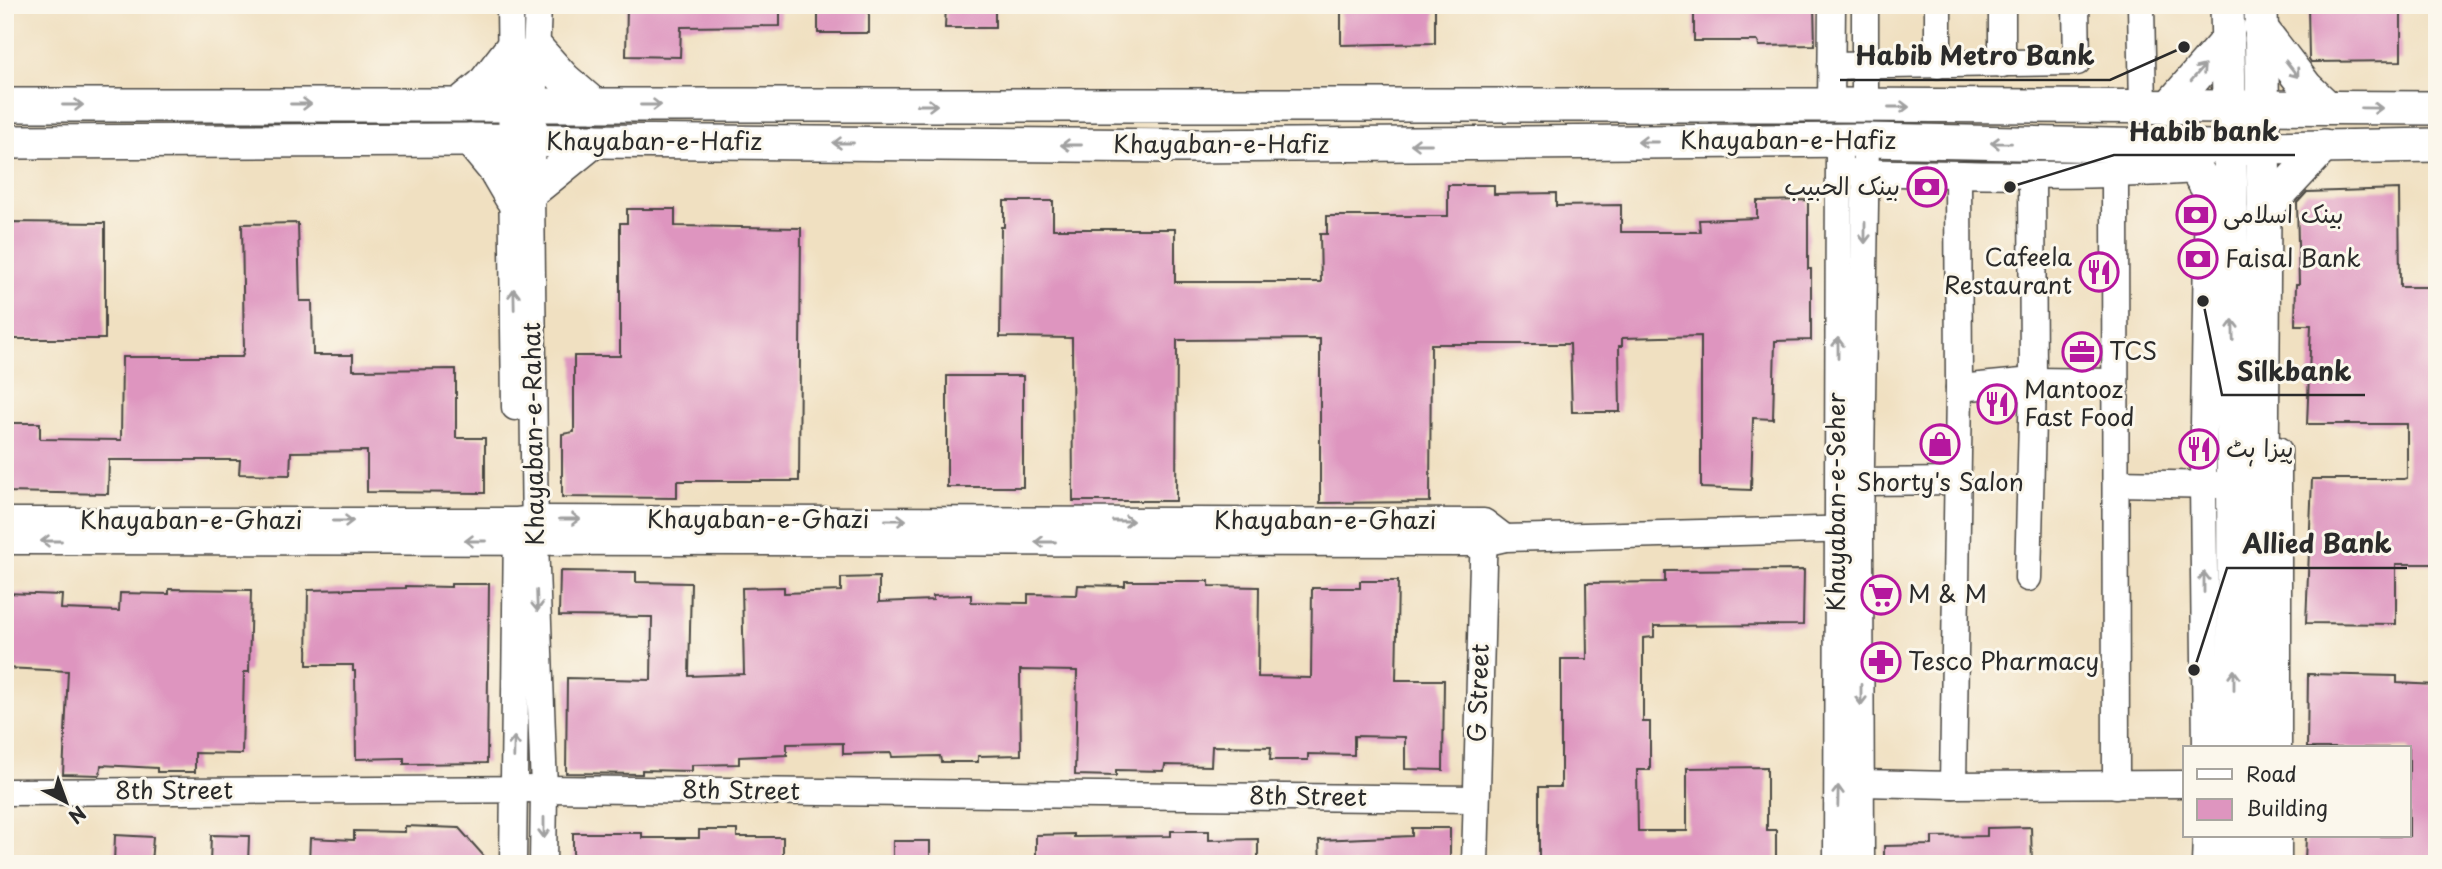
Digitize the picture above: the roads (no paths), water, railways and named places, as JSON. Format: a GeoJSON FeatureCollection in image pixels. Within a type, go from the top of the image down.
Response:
{"type":"FeatureCollection","features":[{"type":"Feature","properties":{"kind":"main road"},"geometry":{"type":"LineString","coordinates":[[2227,5],[2228,39],[2246,108],[2262,148],[2270,203],[2260,746]]}},
{"type":"Feature","properties":{"kind":"main road"},"geometry":{"type":"LineString","coordinates":[[2261,16],[2306,87],[2327,107]]}},
{"type":"Feature","properties":{"kind":"main road"},"geometry":{"type":"LineString","coordinates":[[2233,746],[2219,485],[2231,227],[2229,148],[2246,108],[2261,16]]}},
{"type":"Feature","properties":{"kind":"main road"},"geometry":{"type":"LineString","coordinates":[[2155,108],[2228,39]]}},
{"type":"Feature","properties":{"kind":"main road"},"geometry":{"type":"LineString","coordinates":[[460,104],[524,50],[594,105]]}},
{"type":"Feature","properties":{"kind":"main road","name":"Khayaban-e-Hafiz"},"geometry":{"type":"LineString","coordinates":[[5,105],[1831,105],[2437,108]]}},
{"type":"Feature","properties":{"kind":"main road"},"geometry":{"type":"LineString","coordinates":[[1182,106],[1182,146]]}},
{"type":"Feature","properties":{"kind":"main road"},"geometry":{"type":"LineString","coordinates":[[470,140],[522,196],[594,141]]}},
{"type":"Feature","properties":{"kind":"main road","name":"Khayaban-e-Hafiz"},"geometry":{"type":"LineString","coordinates":[[5,142],[470,140],[1848,151],[2046,164],[2196,169],[2229,148],[2437,145]]}},
{"type":"Feature","properties":{"kind":"main road"},"geometry":{"type":"LineString","coordinates":[[2270,203],[2324,146]]}},
{"type":"Feature","properties":{"kind":"main road"},"geometry":{"type":"LineString","coordinates":[[2196,169],[2231,227]]}},
{"type":"Feature","properties":{"kind":"main road"},"geometry":{"type":"LineString","coordinates":[[2232,838],[2232,864]]}},
{"type":"Feature","properties":{"kind":"main road"},"geometry":{"type":"LineString","coordinates":[[2259,838],[2259,864]]}},
{"type":"Feature","properties":{"kind":"street","name":"Khayaban-e-Rahat"},"geometry":{"type":"LineString","coordinates":[[510,5],[524,50]]}},
{"type":"Feature","properties":{"kind":"street","name":"Khayaban-e-Rahat"},"geometry":{"type":"LineString","coordinates":[[538,5],[524,50],[522,196],[526,531],[544,789],[544,864]]}},
{"type":"Feature","properties":{"kind":"street"},"geometry":{"type":"LineString","coordinates":[[1831,105],[1832,5]]}},
{"type":"Feature","properties":{"kind":"street"},"geometry":{"type":"LineString","coordinates":[[1865,5],[1865,107]]}},
{"type":"Feature","properties":{"kind":"street"},"geometry":{"type":"LineString","coordinates":[[1938,5],[1938,65]]}},
{"type":"Feature","properties":{"kind":"street"},"geometry":{"type":"LineString","coordinates":[[2002,64],[2003,5]]}},
{"type":"Feature","properties":{"kind":"street"},"geometry":{"type":"LineString","coordinates":[[1831,66],[2077,62],[2076,5]]}},
{"type":"Feature","properties":{"kind":"street"},"geometry":{"type":"LineString","coordinates":[[2141,5],[2155,108]]}},
{"type":"Feature","properties":{"kind":"street"},"geometry":{"type":"LineString","coordinates":[[1848,151],[1865,173],[1861,482],[1848,529]]}},
{"type":"Feature","properties":{"kind":"street","name":"Khayaban-e-Seher"},"geometry":{"type":"LineString","coordinates":[[1836,864],[1848,529],[1848,151]]}},
{"type":"Feature","properties":{"kind":"street"},"geometry":{"type":"LineString","coordinates":[[1865,173],[1958,176],[2046,164],[2115,175],[2196,169],[2219,485],[2206,746]]}},
{"type":"Feature","properties":{"kind":"street"},"geometry":{"type":"LineString","coordinates":[[2028,579],[2033,381],[2046,164]]}},
{"type":"Feature","properties":{"kind":"street"},"geometry":{"type":"LineString","coordinates":[[2115,175],[2116,785]]}},
{"type":"Feature","properties":{"kind":"street"},"geometry":{"type":"LineString","coordinates":[[1953,785],[1959,388],[1958,176]]}},
{"type":"Feature","properties":{"kind":"street"},"geometry":{"type":"LineString","coordinates":[[2270,203],[2279,512],[2278,746]]}},
{"type":"Feature","properties":{"kind":"street"},"geometry":{"type":"LineString","coordinates":[[1959,388],[2033,381],[2115,382]]}},
{"type":"Feature","properties":{"kind":"street"},"geometry":{"type":"LineString","coordinates":[[1861,482],[1958,481]]}},
{"type":"Feature","properties":{"kind":"street"},"geometry":{"type":"LineString","coordinates":[[2116,483],[2219,485]]}},
{"type":"Feature","properties":{"kind":"street","name":"Khayaban-e-Ghazi"},"geometry":{"type":"LineString","coordinates":[[5,521],[526,531],[1491,534],[1848,529]]}},
{"type":"Feature","properties":{"kind":"street","name":"Khayaban-e-Seher"},"geometry":{"type":"LineString","coordinates":[[1848,529],[1861,783],[1861,864]]}},
{"type":"Feature","properties":{"kind":"street","name":"Khayaban-e-Rahat"},"geometry":{"type":"LineString","coordinates":[[513,864],[526,531]]}},
{"type":"Feature","properties":{"kind":"street","name":"Khayaban-e-Ghazi"},"geometry":{"type":"LineString","coordinates":[[5,541],[526,531]]}},
{"type":"Feature","properties":{"kind":"street","name":"G Street"},"geometry":{"type":"LineString","coordinates":[[1475,864],[1476,799],[1491,534]]}},
{"type":"Feature","properties":{"kind":"street"},"geometry":{"type":"LineString","coordinates":[[1861,783],[2183,784]]}},
{"type":"Feature","properties":{"kind":"street","name":"8th Street"},"geometry":{"type":"LineString","coordinates":[[5,792],[544,789],[1476,799]]}},
{"type":"Feature","properties":{"kind":"street"},"geometry":{"type":"LineString","coordinates":[[2205,864],[2206,838]]}},
{"type":"Feature","properties":{"kind":"street"},"geometry":{"type":"LineString","coordinates":[[2278,838],[2278,864]]}},
{"type":"Feature","properties":{"kind":"place","name":"Habib Metro Bank"},"geometry":{"type":"Point","coordinates":[2184,47]}},
{"type":"Feature","properties":{"kind":"place","name":"بينک الحبيب"},"geometry":{"type":"Point","coordinates":[1927,187]}},
{"type":"Feature","properties":{"kind":"place","name":"Habib bank"},"geometry":{"type":"Point","coordinates":[2010,187]}},
{"type":"Feature","properties":{"kind":"place","name":"بینک اسلامی"},"geometry":{"type":"Point","coordinates":[2196,215]}},
{"type":"Feature","properties":{"kind":"place","name":"Faisal Bank"},"geometry":{"type":"Point","coordinates":[2198,259]}},
{"type":"Feature","properties":{"kind":"place","name":"Cafeela Restaurant"},"geometry":{"type":"Point","coordinates":[2099,272]}},
{"type":"Feature","properties":{"kind":"place","name":"Silkbank"},"geometry":{"type":"Point","coordinates":[2203,301]}},
{"type":"Feature","properties":{"kind":"place","name":"TCS"},"geometry":{"type":"Point","coordinates":[2082,352]}},
{"type":"Feature","properties":{"kind":"place","name":"Mantooz Fast Food"},"geometry":{"type":"Point","coordinates":[1997,404]}},
{"type":"Feature","properties":{"kind":"place","name":"Shorty's Salon"},"geometry":{"type":"Point","coordinates":[1940,444]}},
{"type":"Feature","properties":{"kind":"place","name":"پیزا ہٹ"},"geometry":{"type":"Point","coordinates":[2199,449]}},
{"type":"Feature","properties":{"kind":"place","name":"M & M"},"geometry":{"type":"Point","coordinates":[1881,595]}},
{"type":"Feature","properties":{"kind":"place","name":"Tesco Pharmacy"},"geometry":{"type":"Point","coordinates":[1881,662]}},
{"type":"Feature","properties":{"kind":"place","name":"Allied Bank"},"geometry":{"type":"Point","coordinates":[2194,670]}}]}
